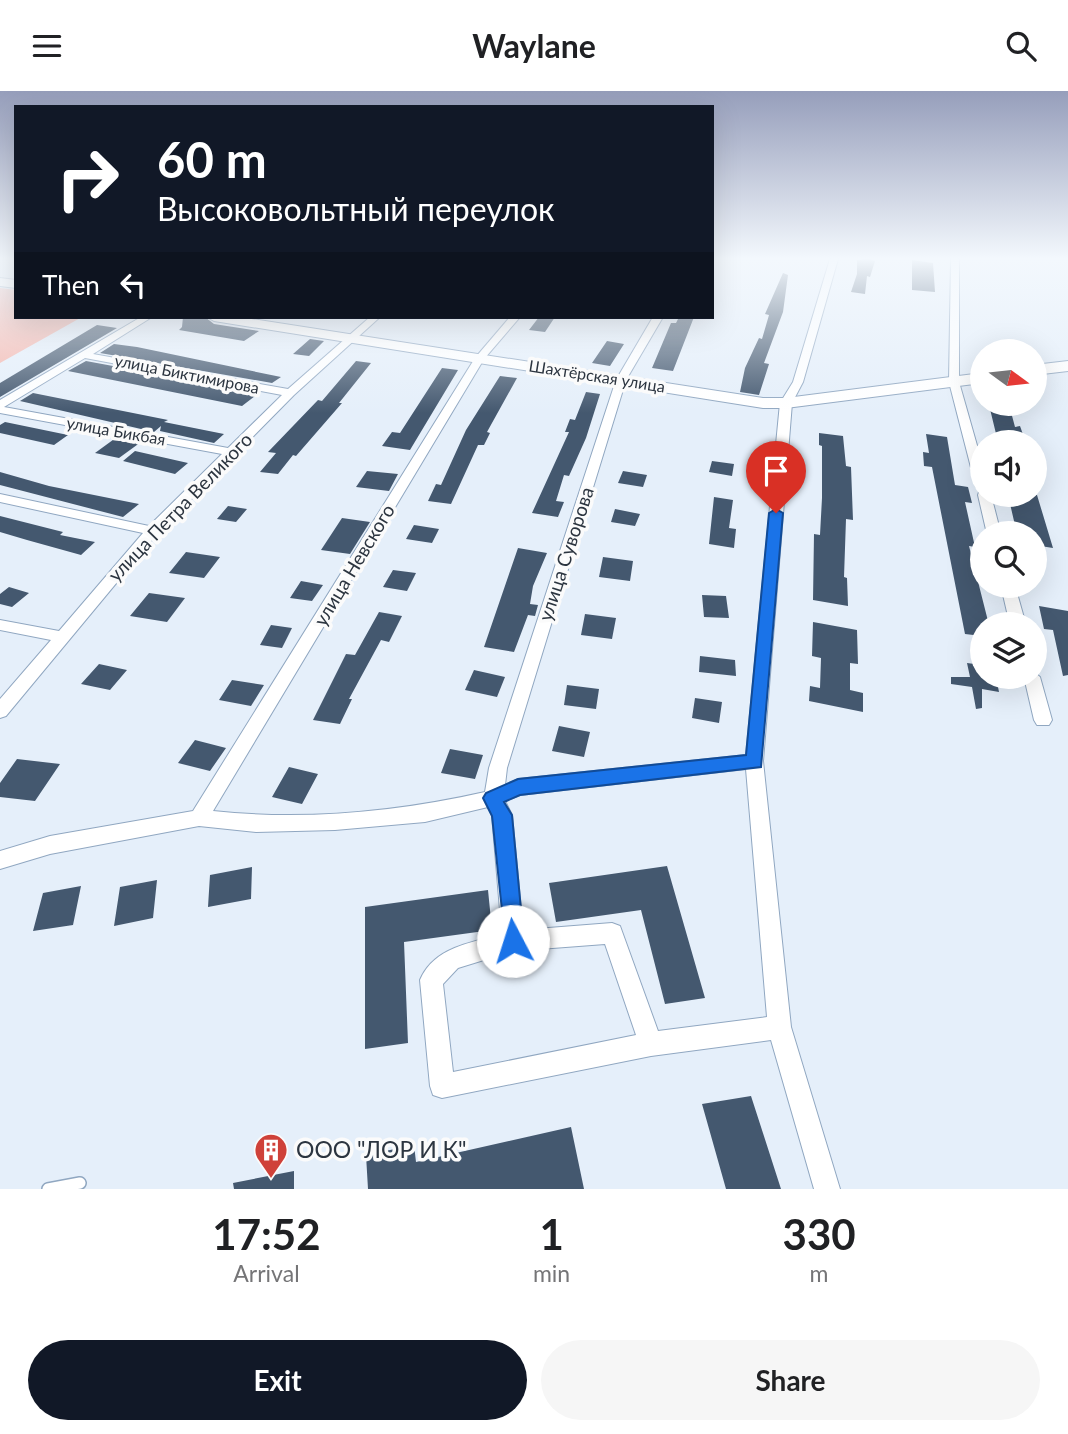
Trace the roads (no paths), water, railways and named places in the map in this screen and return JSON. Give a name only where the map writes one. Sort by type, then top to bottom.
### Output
[{"type":"street","points":[[819,310],[798,381],[786,403],[754,761],[779,1027],[827,1189]]},
{"type":"street","points":[[955,310],[954,382],[970,442]]},
{"type":"street","points":[[0,408],[144,319]]},
{"type":"street","name":"Шахтёрская улица","points":[[228,319],[763,403],[786,403],[970,380]]},
{"type":"street","name":"улица Петра Великого","points":[[0,711],[152,531],[290,393],[373,319]]},
{"type":"street","name":"улица Невского","points":[[199,818],[480,358],[513,319]]},
{"type":"street","name":"улица Суворова","points":[[493,798],[498,768],[621,380],[657,319]]},
{"type":"street","name":"улица Биктимирова","points":[[84,355],[290,393]]},
{"type":"street","points":[[1047,368],[1068,366]]},
{"type":"street","name":"улица Бикбая","points":[[0,408],[232,452]]},
{"type":"street","points":[[0,498],[152,531]]},
{"type":"street","points":[[0,625],[61,637]]},
{"type":"street","points":[[1035,689],[1043,720]]},
{"type":"street","points":[[0,860],[50,845],[199,818],[256,824],[335,822],[425,814],[493,798],[518,787],[754,761]]},
{"type":"street","points":[[493,798],[502,815],[513,941]]},
{"type":"street","points":[[651,1044],[612,933],[513,941],[451,959],[430,980],[442,1086],[651,1044],[779,1027]]},
{"type":"lane","points":[[48,1189],[80,1183]]},
{"type":"place","name":"ООО \"ЛОР И К\"","points":[[271,1180]]}]
